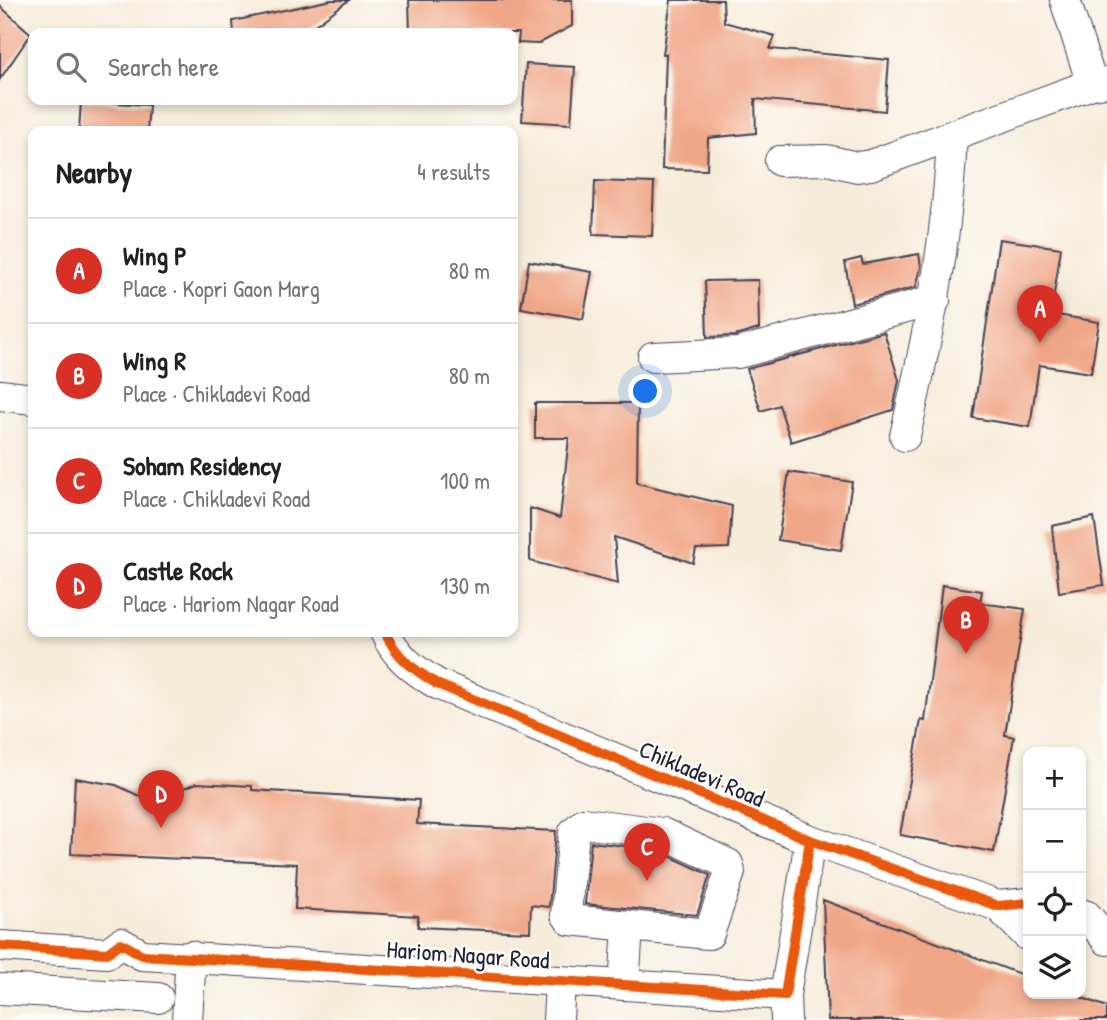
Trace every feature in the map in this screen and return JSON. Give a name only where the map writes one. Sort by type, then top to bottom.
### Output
[{"type":"street","points":[[779,161],[827,160],[857,167],[871,165],[1099,83],[1065,0]]},
{"type":"street","points":[[905,436],[935,300],[950,197],[952,136]]},
{"type":"street","points":[[653,357],[738,353],[935,300]]},
{"type":"street","points":[[0,395],[28,398]]},
{"type":"street","name":"Chikladevi Road","points":[[387,637],[393,650],[414,670],[437,684],[810,840],[998,906],[1023,904]]},
{"type":"street","points":[[584,823],[662,832],[729,866],[730,872],[709,934],[628,929],[576,923],[566,914],[574,832],[578,826],[584,823]]},
{"type":"street","name":"Hariom Nagar Road","points":[[0,946],[104,953],[121,943],[142,955],[624,985],[786,1007],[810,840]]},
{"type":"street","name":"Chikladevi Road","points":[[998,906],[1023,931]]},
{"type":"street","points":[[1086,916],[1107,940]]},
{"type":"street","points":[[624,985],[628,929]]},
{"type":"street","points":[[1086,949],[1107,945]]},
{"type":"street","points":[[99,995],[104,953]]},
{"type":"street","points":[[187,1020],[191,956]]},
{"type":"street","points":[[558,1020],[560,981]]},
{"type":"street","points":[[0,989],[158,998]]},
{"type":"building","points":[[331,0],[349,0],[311,28],[234,28],[233,21]]},
{"type":"building","points":[[409,0],[572,0],[572,26],[538,44],[518,43],[518,28],[410,28]]},
{"type":"building","points":[[671,0],[723,0],[724,22],[775,36],[770,49],[889,60],[885,111],[755,99],[756,133],[708,138],[707,170],[662,169],[666,54],[663,54]]},
{"type":"building","points":[[0,6],[28,31],[28,38],[0,79]]},
{"type":"building","points":[[526,64],[575,67],[571,124],[522,121]]},
{"type":"building","points":[[81,105],[149,105],[147,126],[79,126]]},
{"type":"building","points":[[595,181],[654,183],[652,236],[593,234]]},
{"type":"building","points":[[999,239],[1061,248],[1051,314],[1099,322],[1091,373],[1039,365],[1030,427],[973,418]]},
{"type":"building","points":[[919,254],[921,267],[916,287],[852,304],[845,262],[861,258],[863,264]]},
{"type":"building","points":[[529,261],[592,272],[583,319],[521,308]]},
{"type":"building","points":[[758,280],[759,329],[735,336],[707,337],[705,281]]},
{"type":"building","points":[[884,332],[899,380],[893,410],[791,442],[779,405],[761,411],[747,369]]},
{"type":"building","points":[[535,403],[638,403],[637,483],[732,506],[729,548],[696,549],[693,563],[614,537],[618,584],[530,561],[530,508],[560,518],[569,438],[535,438]]},
{"type":"building","points":[[789,472],[852,482],[841,550],[778,540]]},
{"type":"building","points":[[1094,517],[1104,585],[1059,592],[1052,526]]},
{"type":"building","points":[[942,585],[982,591],[980,603],[1025,609],[1005,735],[1014,737],[994,852],[900,835],[921,720],[925,721]]},
{"type":"building","points":[[75,778],[116,785],[150,801],[197,783],[252,786],[252,790],[419,800],[417,824],[556,831],[549,907],[531,905],[530,932],[418,927],[418,916],[295,909],[297,864],[71,854]]},
{"type":"building","points":[[591,842],[657,850],[710,875],[697,915],[585,904]]},
{"type":"building","points":[[823,900],[1023,975],[1023,999],[1085,999],[1107,1007],[1107,1020],[828,1020]]},
{"type":"cycle path","points":[[388,637],[407,662],[437,684],[810,840],[998,906],[1023,904]]},
{"type":"cycle path","points":[[0,946],[107,953],[121,943],[142,955],[785,995],[810,840]]},
{"type":"place","name":"Wing P","points":[[1040,343]]},
{"type":"place","name":"Wing R","points":[[966,654]]},
{"type":"place","name":"Castle Rock","points":[[161,828]]},
{"type":"place","name":"Soham Residency","points":[[647,881]]}]
